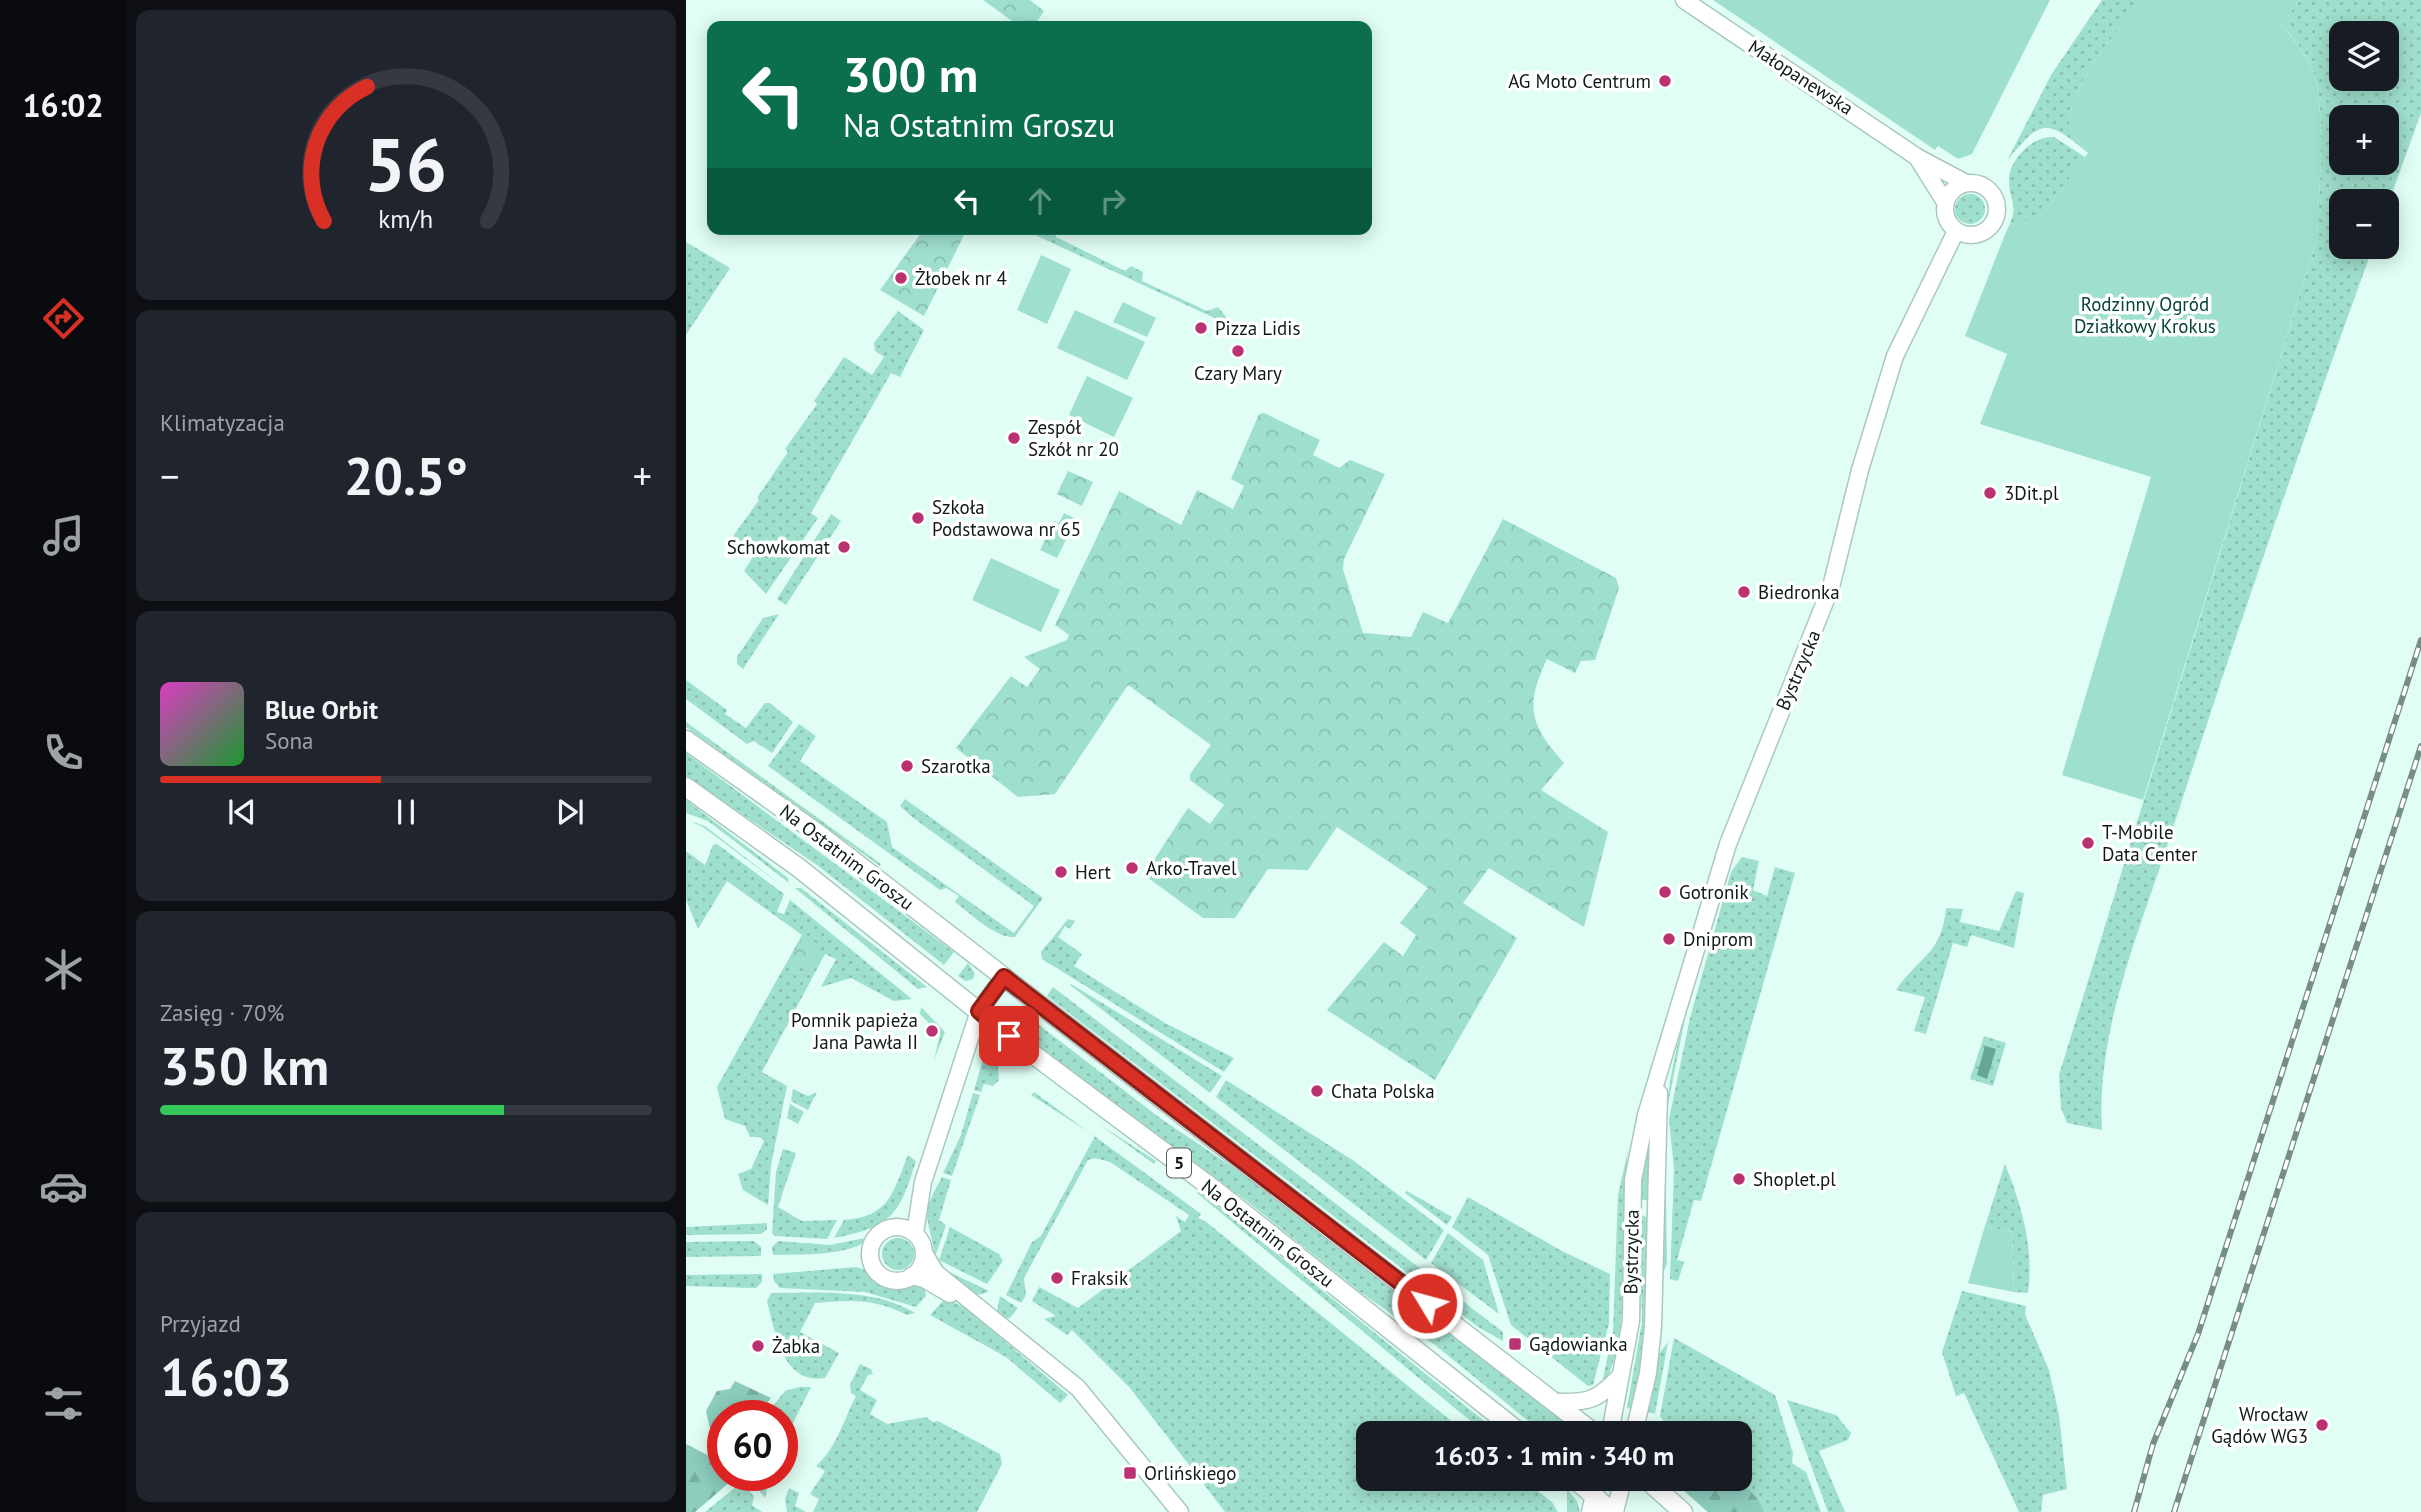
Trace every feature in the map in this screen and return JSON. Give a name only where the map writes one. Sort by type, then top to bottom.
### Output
[{"type":"main road","name":"Na Ostatnim Groszu","points":[[686,740],[820,835],[1579,1421]]},
{"type":"main road","name":"Na Ostatnim Groszu","points":[[686,787],[799,868],[979,1011],[1236,1207],[1505,1421]]},
{"type":"main road","points":[[1659,1491],[1683,1512]]},
{"type":"main road","points":[[1594,1496],[1614,1512]]},
{"type":"street","name":"Małopanewska","points":[[1684,0],[1917,157],[1966,183]]},
{"type":"street","name":"Małopanewska","points":[[1917,157],[1945,202]]},
{"type":"street","points":[[1966,183],[1980,184],[1992,193],[1996,201],[1996,217],[1987,230],[1980,234],[1964,235],[1956,231],[1946,218],[1945,202],[1953,190],[1966,183]]},
{"type":"street","name":"Bystrzycka","points":[[1612,1421],[1631,1321],[1636,1154],[1728,844],[1831,587],[1860,470],[1895,356],[1956,231]]},
{"type":"street","points":[[1004,977],[979,1011],[923,1182],[915,1233],[936,1273],[1081,1391],[1180,1512]]},
{"type":"street","name":"Bystrzycka","points":[[1636,1421],[1651,1351],[1660,1073]]},
{"type":"street","points":[[894,1227],[923,1182]]},
{"type":"street","points":[[1632,1219],[1636,1211],[1644,1208],[1651,1212],[1654,1221]]},
{"type":"street","points":[[915,1233],[894,1227],[885,1230],[875,1240],[871,1250],[872,1261],[886,1278],[901,1280],[912,1276],[922,1264],[924,1254]]},
{"type":"street","points":[[912,1276],[974,1305]]},
{"type":"street","points":[[1555,1402],[1580,1402],[1596,1398],[1623,1373]]},
{"type":"street","points":[[1614,1512],[1620,1491]]},
{"type":"green space","points":[[983,0],[1030,0],[1044,11],[1037,21],[1012,21]]},
{"type":"green space","points":[[1713,0],[2050,0],[1972,154],[1958,159],[1938,146],[1935,150]]},
{"type":"green space","points":[[2102,0],[2145,0],[2108,43],[2084,78],[2076,96],[2070,130],[2088,153],[2062,134],[2044,128],[2028,137],[2007,161],[2051,75]]},
{"type":"green space","name":"Rodzinny Ogród Działkowy Krokus","points":[[2145,0],[2299,0],[2282,25],[2304,54],[2315,78],[2321,143],[2317,239],[2143,800],[2062,775],[2151,477],[1980,424],[2007,354],[1965,336],[2006,232],[2021,220],[2039,220],[2088,153],[2070,130],[2076,96],[2084,78],[2108,43]]},
{"type":"green space","points":[[2299,0],[2421,0],[2421,113],[2399,174],[2399,105],[2329,105],[2329,175],[2399,175],[2394,189],[2329,189],[2329,259],[2369,259],[2246,609],[2135,939],[2106,1053],[2102,1130],[2067,1123],[2061,1108],[2059,1075],[2317,239],[2321,143],[2317,86],[2304,53],[2282,25]]},
{"type":"green space","points":[[2046,137],[2054,137],[2085,157],[2039,220],[2021,220],[2006,232],[2014,209],[2009,179],[2014,163],[2031,144]]},
{"type":"green space","points":[[1970,194],[1981,198],[1985,209],[1981,220],[1970,224],[1959,220],[1955,209],[1959,198]]},
{"type":"green space","points":[[920,235],[964,235],[924,316],[880,290]]},
{"type":"green space","points":[[1035,235],[1056,235],[1125,271],[1131,266],[1143,272],[1142,281],[1207,311],[1218,307],[1226,317],[1223,322]]},
{"type":"green space","points":[[686,242],[730,268],[686,335]]},
{"type":"green space","points":[[1041,255],[1071,269],[1047,324],[1017,310]]},
{"type":"green space","points":[[1123,302],[1156,318],[1147,337],[1113,322]]},
{"type":"green space","points":[[1075,310],[1145,342],[1127,380],[1057,348]]},
{"type":"green space","points":[[898,311],[924,330],[900,377],[891,373],[811,513],[818,518],[766,594],[744,571],[754,555],[731,539],[759,500],[757,498],[788,452],[785,449],[817,404],[814,401],[844,357],[872,375],[884,357],[875,351],[874,343]]},
{"type":"green space","points":[[1087,376],[1133,398],[1114,437],[1069,415]]},
{"type":"green space","points":[[1264,413],[1320,440],[1313,455],[1339,468],[1350,460],[1385,474],[1344,559],[1343,569],[1363,633],[1411,637],[1423,612],[1448,623],[1503,519],[1616,578],[1619,588],[1595,660],[1581,661],[1575,673],[1547,659],[1533,702],[1537,725],[1543,737],[1564,763],[1541,790],[1608,832],[1584,927],[1489,868],[1463,903],[1517,938],[1435,1080],[1327,1010],[1384,942],[1403,956],[1416,935],[1400,923],[1428,888],[1337,827],[1308,870],[1268,869],[1235,918],[1203,918],[1144,875],[1188,808],[1210,824],[1224,805],[1190,780],[1190,774],[1211,745],[1128,685],[1055,794],[1018,797],[956,748],[1011,676],[1027,687],[1040,669],[1024,657],[1067,640],[1069,635],[1055,625],[1119,491],[1181,525],[1197,490],[1233,509],[1244,486],[1231,479],[1259,414]]},
{"type":"green space","points":[[1068,471],[1093,482],[1082,506],[1057,494]]},
{"type":"green space","points":[[1064,513],[1076,519],[1057,558],[1040,550],[1054,521],[1059,523]]},
{"type":"green space","points":[[831,514],[841,521],[786,605],[777,599]]},
{"type":"green space","points":[[991,558],[1060,590],[1041,632],[972,600]]},
{"type":"green space","points":[[779,614],[743,669],[737,664],[737,657],[763,618]]},
{"type":"green space","points":[[686,680],[727,710],[725,714],[746,728],[765,703],[770,703],[793,722],[772,753],[754,741],[747,744],[686,699]]},
{"type":"green space","points":[[686,722],[881,864],[880,866],[686,727]]},
{"type":"green space","points":[[799,724],[816,736],[800,761],[887,822],[892,847],[1014,933],[1034,906],[912,817],[900,806],[905,799],[1043,898],[1015,937],[1000,934],[984,924],[955,902],[959,896],[946,888],[940,890],[768,766]]},
{"type":"green space","points":[[686,753],[954,952],[944,965],[817,865],[686,776]]},
{"type":"green space","points":[[686,800],[788,878],[789,883],[708,821],[686,813]]},
{"type":"green space","points":[[689,821],[705,826],[786,889],[703,827]]},
{"type":"green space","points":[[717,844],[784,894],[777,912],[784,914],[790,900],[912,999],[894,1001],[851,978],[821,987],[836,959],[825,954],[762,1072],[787,1086],[771,1165],[768,1205],[743,1190],[738,1174],[751,1169],[764,1141],[760,1137],[750,1137],[745,1126],[725,1119],[717,1087],[802,935],[727,881],[698,929],[686,900],[686,851],[705,865],[713,845]]},
{"type":"green space","points":[[1742,857],[1759,861],[1753,890],[1767,896],[1775,867],[1795,873],[1701,1201],[1694,1200],[1677,1260],[1684,1262],[1678,1281],[1670,1279],[1674,1170],[1669,1119],[1690,1018],[1731,872]]},
{"type":"green space","points":[[795,888],[801,888],[927,987],[918,989]]},
{"type":"green space","points":[[2016,891],[2024,893],[2014,948],[1971,935],[1967,947],[1953,943],[1926,1034],[1914,1031],[1925,997],[1896,990],[1935,945],[1944,923],[1946,908],[1963,909],[1960,922],[1999,931]]},
{"type":"green space","points":[[1068,919],[1075,921],[1070,929],[1065,926],[1058,937],[1082,954],[1074,966],[1165,1023],[1234,1058],[1224,1072],[1042,959],[1041,952]]},
{"type":"green space","points":[[804,936],[822,946],[809,972],[790,961]]},
{"type":"green space","points":[[968,963],[975,974],[973,979],[966,981],[958,976]]},
{"type":"green space","points":[[1071,984],[1222,1076],[1210,1093]]},
{"type":"green space","points":[[1053,987],[1503,1332],[1503,1341],[1478,1327],[1047,996]]},
{"type":"green space","points":[[921,1007],[945,1032],[934,1060],[940,1034],[920,1014]]},
{"type":"green space","points":[[1030,1018],[1160,1118],[1250,1179],[1563,1421],[1528,1421],[1435,1345],[1359,1291],[1248,1202],[1024,1035]]},
{"type":"green space","points":[[1685,1018],[1666,1115],[1676,1050]]},
{"type":"green space","points":[[1984,1036],[2006,1043],[1993,1086],[1970,1079]]},
{"type":"green space","points":[[984,1056],[998,1067],[999,1080],[993,1086],[984,1084],[981,1092],[974,1090]]},
{"type":"green space","points":[[1226,1080],[1354,1161],[1444,1230],[1426,1260],[1216,1097]]},
{"type":"green space","points":[[793,1089],[808,1096],[817,1092],[808,1110],[791,1101]]},
{"type":"green space","points":[[1034,1092],[1089,1132],[1031,1095]]},
{"type":"green space","points":[[973,1093],[980,1095],[952,1176],[943,1173],[961,1135]]},
{"type":"green space","points":[[790,1104],[804,1112],[798,1124],[787,1118]]},
{"type":"green space","points":[[1099,1124],[1156,1161],[1154,1164]]},
{"type":"green space","points":[[1665,1127],[1667,1264],[1662,1276],[1663,1178]]},
{"type":"green space","points":[[1651,1129],[1647,1200],[1639,1200],[1641,1175]]},
{"type":"green space","points":[[1095,1136],[1201,1214],[1198,1218],[1451,1421],[1356,1421],[1356,1491],[1538,1491],[1552,1502],[1558,1512],[1225,1512],[1130,1388],[1072,1330],[1067,1335],[1044,1319],[1056,1316],[1032,1301],[1039,1287],[1078,1308],[1181,1231],[1176,1216],[1185,1222],[1189,1215],[1110,1162],[1095,1158],[1088,1160],[1024,1278],[1026,1295],[1021,1303],[1006,1295],[1032,1242],[1041,1236]]},
{"type":"green space","points":[[783,1149],[796,1153],[778,1207],[802,1221],[837,1220],[827,1239],[775,1236],[772,1233],[776,1172]]},
{"type":"green space","points":[[1628,1150],[1622,1311],[1611,1369],[1601,1388],[1613,1331],[1618,1195]]},
{"type":"green space","points":[[908,1155],[916,1161],[904,1195],[890,1216],[868,1229],[834,1238],[844,1220],[859,1218],[881,1208],[893,1191]]},
{"type":"green space","points":[[2005,1164],[2017,1196],[2028,1243],[2028,1293],[2014,1292],[2012,1232],[1985,1226]]},
{"type":"green space","points":[[942,1177],[951,1180],[939,1220],[946,1225],[935,1257],[927,1217],[930,1202]]},
{"type":"green space","points":[[1199,1191],[1484,1421],[1471,1421],[1457,1410],[1197,1193]]},
{"type":"green space","points":[[1407,1191],[1452,1217],[1447,1225],[1405,1193]]},
{"type":"green space","points":[[1468,1197],[1560,1250],[1610,1274],[1609,1323],[1593,1385],[1588,1386],[1511,1325],[1488,1255],[1452,1227]]},
{"type":"green space","points":[[1643,1215],[1647,1218],[1645,1339],[1632,1409],[1627,1408],[1642,1322],[1639,1220]]},
{"type":"green space","points":[[767,1223],[767,1229],[761,1234],[686,1235],[686,1227]]},
{"type":"green space","points":[[1985,1226],[2012,1232],[2014,1292],[1968,1283]]},
{"type":"green space","points":[[950,1227],[999,1254],[1003,1261],[987,1284],[939,1260]]},
{"type":"green space","points":[[1448,1233],[1483,1260],[1499,1314],[1431,1263]]},
{"type":"green space","points":[[870,1237],[852,1248],[839,1251],[773,1255],[772,1247],[778,1241],[830,1245]]},
{"type":"green space","points":[[898,1238],[909,1243],[914,1254],[909,1265],[898,1270],[887,1265],[882,1254],[887,1243]]},
{"type":"green space","points":[[754,1241],[761,1247],[761,1256],[686,1257],[686,1242]]},
{"type":"green space","points":[[856,1267],[870,1271],[888,1284],[924,1285],[926,1296],[916,1307],[865,1292],[780,1288],[774,1281],[773,1274]]},
{"type":"green space","points":[[945,1270],[989,1291],[983,1294],[970,1293],[943,1274]]},
{"type":"green space","points":[[762,1274],[762,1282],[756,1288],[686,1286],[686,1275]]},
{"type":"green space","points":[[1962,1291],[2026,1306],[2025,1314],[2049,1370],[2059,1415],[2067,1489],[2043,1495],[2041,1512],[2019,1512],[1964,1393],[1956,1396],[1942,1352]]},
{"type":"green space","points":[[771,1293],[864,1296],[882,1299],[915,1313],[907,1315],[873,1303],[815,1303],[800,1332],[839,1353],[825,1378],[810,1378],[790,1365],[783,1353],[767,1301]]},
{"type":"green space","points":[[1000,1296],[1018,1308],[1010,1318],[1002,1319],[997,1311]]},
{"type":"green space","points":[[946,1298],[967,1309],[1068,1395],[1060,1403],[1006,1357],[930,1315]]},
{"type":"green space","points":[[1674,1338],[1775,1395],[1793,1453],[1792,1463],[1806,1472],[1821,1512],[1708,1512],[1684,1491],[1752,1491],[1752,1421],[1664,1421],[1660,1416]]},
{"type":"green space","points":[[1668,1342],[1655,1414],[1647,1412],[1659,1354]]},
{"type":"green space","points":[[860,1364],[871,1369],[873,1374],[868,1375],[860,1390],[877,1400],[870,1414],[887,1424],[926,1417],[1000,1454],[1002,1464],[977,1512],[813,1512],[819,1499],[810,1494],[825,1471],[816,1466],[834,1442],[856,1396],[851,1393],[850,1385]]},
{"type":"green space","points":[[735,1381],[771,1398],[712,1400],[717,1391],[730,1389]]},
{"type":"green space","points":[[811,1387],[798,1413],[798,1400],[778,1400],[785,1391]]},
{"type":"green space","points":[[1787,1400],[1836,1415],[1851,1433],[1848,1440],[1819,1451],[1845,1512],[1828,1512]]},
{"type":"green space","points":[[686,1444],[707,1455],[707,1491],[719,1491],[695,1512],[686,1512]]},
{"type":"green space","points":[[731,1491],[750,1491],[754,1497],[752,1505],[762,1512],[705,1512]]},
{"type":"green space","points":[[788,1491],[799,1493],[795,1506],[806,1512],[787,1512],[785,1499]]},
{"type":"green space","points":[[1569,1491],[1577,1501],[1580,1512],[1567,1512]]},
{"type":"green space","points":[[1684,1491],[1749,1491],[1764,1512],[1708,1512]]},
{"type":"shaded area","points":[[1985,1046],[1996,1049],[1987,1079],[1977,1075]]},
{"type":"railway","points":[[2134,1512],[2153,1444],[2198,1334],[2421,640]]},
{"type":"railway","points":[[2174,1512],[2421,746]]},
{"type":"place","name":"AG Moto Centrum","points":[[1665,81]]},
{"type":"place","name":"Żłobek nr 4","points":[[901,278]]},
{"type":"place","name":"Pizza Lidis","points":[[1201,328]]},
{"type":"place","name":"Czary Mary","points":[[1238,351]]},
{"type":"place","name":"Zespół Szkół nr 20","points":[[1014,438]]},
{"type":"place","name":"3Dit.pl","points":[[1990,493]]},
{"type":"place","name":"Szkoła Podstawowa nr 65","points":[[918,518]]},
{"type":"place","name":"Schowkomat","points":[[844,547]]},
{"type":"place","name":"Biedronka","points":[[1744,592]]},
{"type":"place","name":"Szarotka","points":[[907,766]]},
{"type":"place","name":"T-Mobile Data Center","points":[[2088,843]]},
{"type":"place","name":"Arko-Travel","points":[[1132,868]]},
{"type":"place","name":"Hert","points":[[1061,872]]},
{"type":"place","name":"Gotronik","points":[[1665,892]]},
{"type":"place","name":"Dniprom","points":[[1669,939]]},
{"type":"place","name":"Pomnik papieża Jana Pawła II","points":[[932,1031]]},
{"type":"place","name":"Chata Polska","points":[[1317,1091]]},
{"type":"place","name":"Shoplet.pl","points":[[1739,1179]]},
{"type":"place","name":"Fraksik","points":[[1057,1278]]},
{"type":"place","name":"Gądowianka","points":[[1515,1344]]},
{"type":"place","name":"Żabka","points":[[758,1346]]},
{"type":"place","name":"Wrocław Gądów WG3","points":[[2322,1425]]},
{"type":"place","name":"Orlińskiego","points":[[1130,1473]]},
{"type":"route","points":[[1009,1036],[979,1011],[1004,977],[1427,1303]]}]
